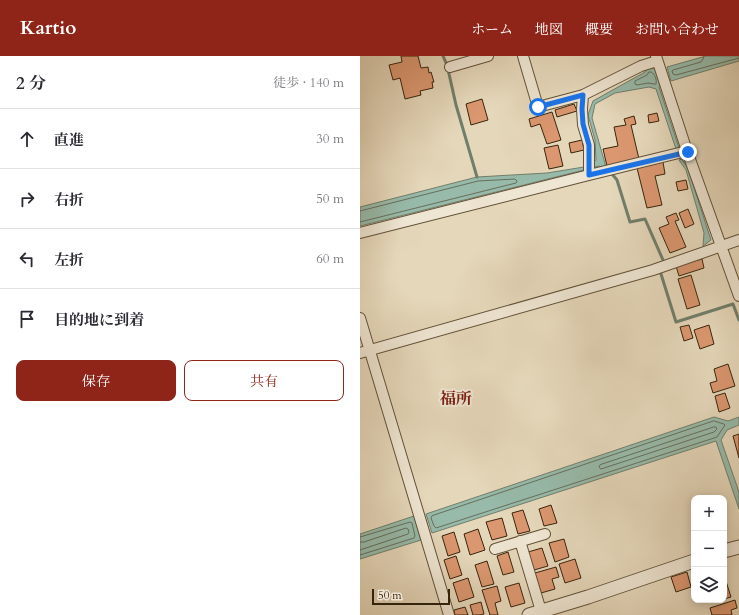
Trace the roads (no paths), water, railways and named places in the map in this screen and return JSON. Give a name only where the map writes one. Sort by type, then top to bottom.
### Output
[{"type":"street","points":[[450,67],[488,56]]},
{"type":"street","points":[[523,56],[538,107],[583,95],[657,59],[739,296]]},
{"type":"street","points":[[583,95],[583,124],[589,145],[589,175]]},
{"type":"street","points":[[360,233],[589,175],[688,152]]},
{"type":"street","points":[[365,351],[653,270],[739,240]]},
{"type":"street","points":[[360,318],[365,351],[449,615]]},
{"type":"street","points":[[495,549],[545,534]]},
{"type":"street","points":[[520,542],[535,613],[588,597],[691,562]]},
{"type":"street","points":[[727,550],[739,547]]},
{"type":"water","points":[[706,56],[739,56],[739,61],[671,81],[667,67]]},
{"type":"water","points":[[652,67],[657,71],[661,83],[659,87],[680,151],[677,152],[656,89],[649,87],[615,93],[595,104],[592,118],[606,167],[602,168],[599,166],[590,168],[590,165],[596,160],[595,140],[588,115],[593,101],[645,72],[647,68]]},
{"type":"water","points":[[682,159],[688,169],[711,240],[703,246],[704,233],[686,170],[679,160]]},
{"type":"water","points":[[584,167],[584,170],[360,226],[360,207],[477,177],[547,173]]},
{"type":"water","points":[[714,417],[728,421],[739,417],[739,425],[727,430],[721,440],[739,492],[739,509],[716,441],[432,533],[426,514]]},
{"type":"water","points":[[414,516],[421,540],[360,559],[360,534]]},
{"type":"waterway","points":[[443,56],[447,65],[456,105],[477,177]]},
{"type":"waterway","points":[[612,174],[617,180],[630,222],[645,219],[663,260]]},
{"type":"waterway","points":[[661,274],[676,322],[733,304],[739,320]]},
{"type":"district","name":"福所","points":[[456,399]]}]
